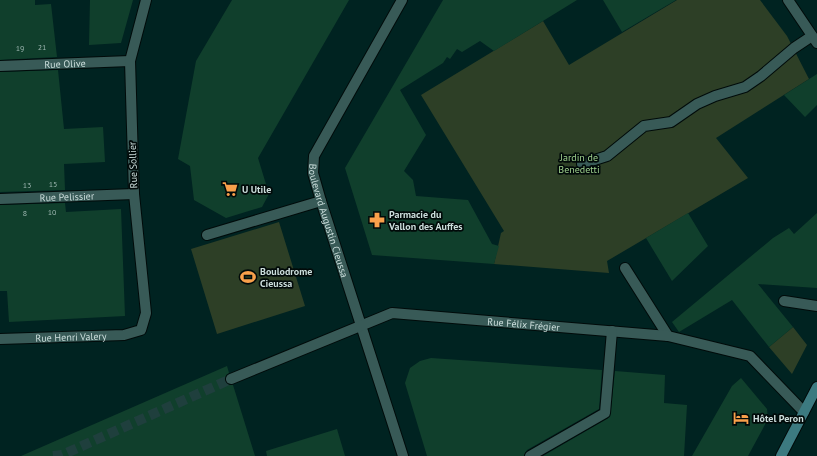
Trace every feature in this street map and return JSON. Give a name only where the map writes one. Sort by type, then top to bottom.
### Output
[{"type":"main road","points":[[781,456],[817,387]]},
{"type":"street","name":"Rue Sollier","points":[[141,330],[146,313],[134,194],[130,61],[146,0]]},
{"type":"street","name":"Boulevard Augustin Cieussa","points":[[402,0],[314,156],[313,173],[403,456]]},
{"type":"street","points":[[582,164],[607,156],[644,126],[671,122],[697,104],[715,96],[745,87],[761,76],[794,48],[815,40],[788,0]]},
{"type":"street","name":"Rue Olive","points":[[0,66],[130,61]]},
{"type":"street","name":"Rue Pelissier","points":[[0,199],[134,194]]},
{"type":"street","points":[[207,235],[321,201]]},
{"type":"street","points":[[625,268],[668,336]]},
{"type":"street","points":[[784,301],[817,306]]},
{"type":"street","name":"Rue Félix Frégier","points":[[231,379],[392,313],[668,336],[750,356],[804,412]]},
{"type":"street","name":"Rue Henri Valery","points":[[0,339],[124,335],[141,330]]},
{"type":"street","points":[[530,456],[605,413],[612,331]]},
{"type":"green space","name":"Jardin de Benedetti","points":[[677,0],[760,0],[787,36],[809,79],[716,138],[748,178],[607,261],[609,273],[494,264],[501,233],[504,231],[421,95],[543,21],[569,65]]},
{"type":"green space","name":"Boulodrome Cieussa","points":[[279,222],[305,306],[217,334],[191,249]]},
{"type":"green space","points":[[793,327],[807,345],[792,374],[769,347]]},
{"type":"building","points":[[0,0],[35,0],[35,5],[51,4],[57,57],[0,60]]},
{"type":"building","points":[[90,0],[133,0],[121,43],[89,45]]},
{"type":"building","points":[[232,0],[349,0],[258,158],[269,194],[262,207],[226,218],[194,200],[190,166],[178,159],[196,61]]},
{"type":"building","points":[[443,0],[577,0],[494,51],[480,41],[462,52],[457,49],[450,59],[447,57],[443,63],[400,90],[426,135],[404,171],[413,180],[416,196],[468,200],[492,244],[499,246],[494,264],[372,255],[345,168]]},
{"type":"building","points":[[603,0],[676,0],[622,32]]},
{"type":"building","points":[[58,70],[64,129],[103,127],[105,162],[64,164],[65,190],[0,192],[0,72]]},
{"type":"building","points":[[817,74],[817,105],[805,117],[784,95]]},
{"type":"building","points":[[65,203],[66,212],[121,209],[125,316],[9,322],[7,291],[0,291],[0,205]]},
{"type":"building","points":[[688,213],[708,246],[672,281],[646,238]]},
{"type":"building","points":[[817,213],[817,288],[758,284],[793,327],[769,347],[732,300],[679,332],[672,322],[773,238],[789,228],[794,234]]},
{"type":"building","points":[[431,358],[602,370],[599,409],[527,450],[524,456],[427,456],[405,383],[410,368],[420,361]]},
{"type":"building","points":[[227,366],[229,373],[226,375],[225,381],[227,384],[233,385],[255,456],[21,456]]},
{"type":"building","points":[[615,371],[665,375],[664,403],[687,405],[684,456],[543,456],[610,417]]},
{"type":"building","name":"Hôtel Peron","points":[[741,378],[767,409],[768,419],[748,456],[692,456],[732,386]]},
{"type":"building","points":[[337,429],[345,456],[267,456],[266,451]]},
{"type":"tunnel","points":[[53,456],[62,455],[231,379]]},
{"type":"place","name":"U Utile","points":[[230,189]]},
{"type":"place","name":"Parmacie du Vallon des Auffes","points":[[377,220]]},
{"type":"place","name":"Boulodrome Cieussa","points":[[248,277]]},
{"type":"place","name":"Hôtel Peron","points":[[741,418]]}]
